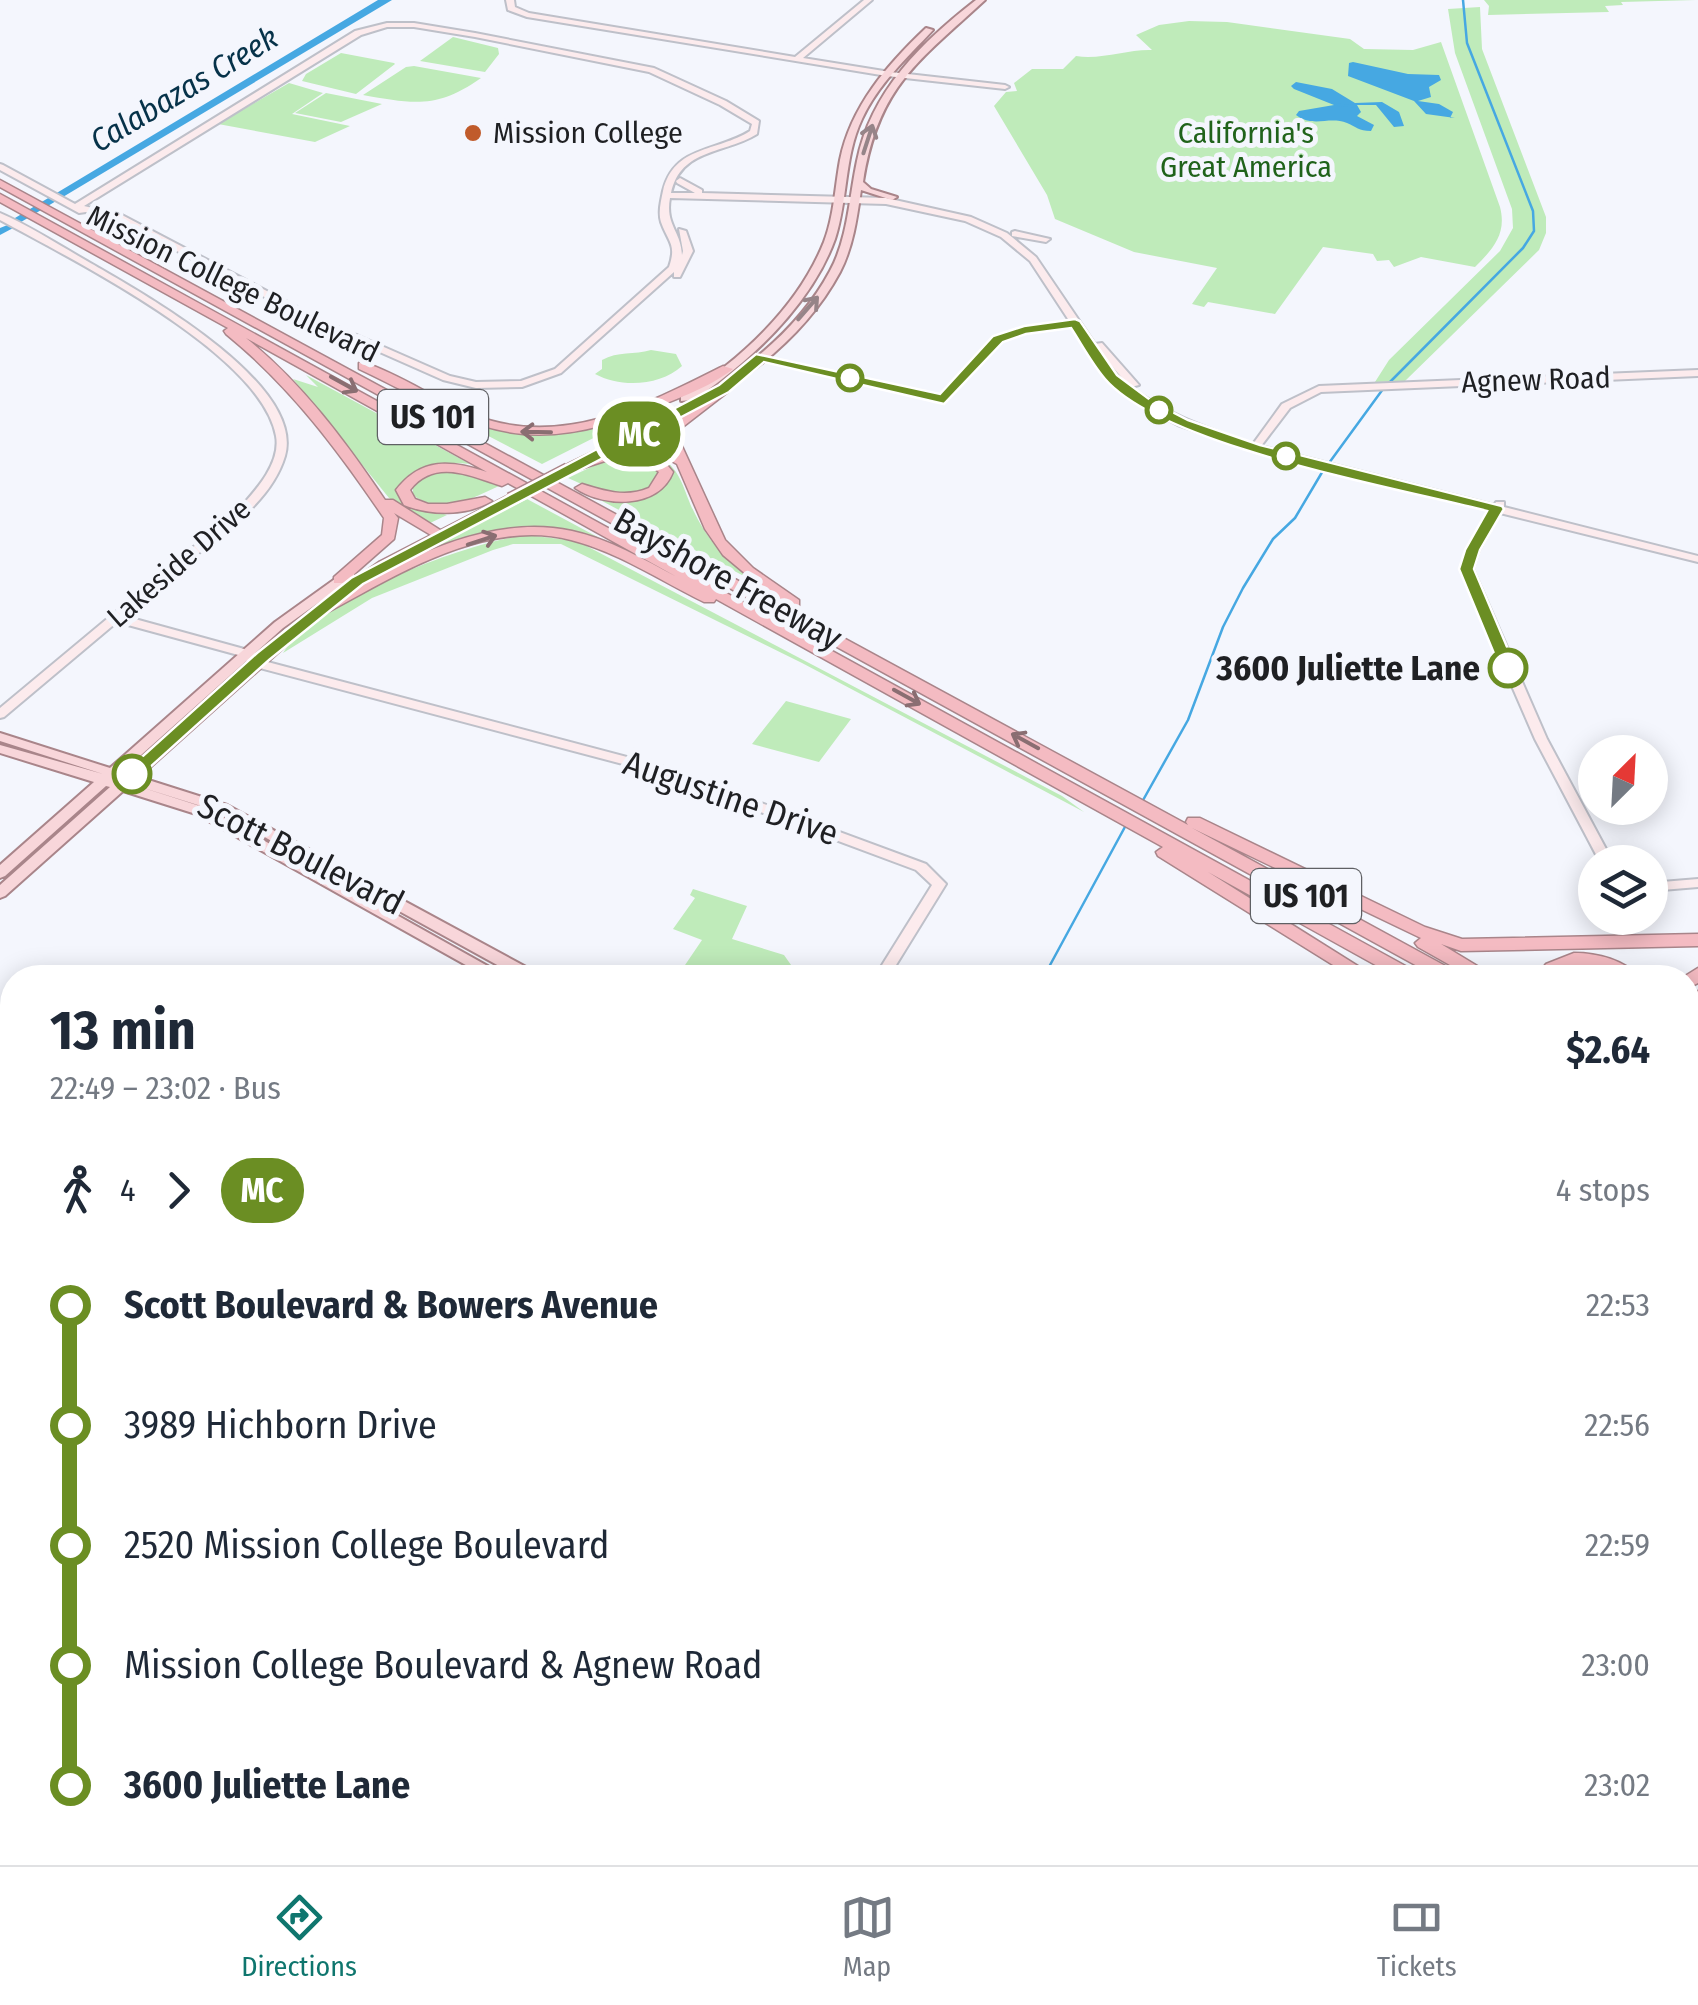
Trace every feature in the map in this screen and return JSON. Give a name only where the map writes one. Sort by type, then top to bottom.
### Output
[{"type":"highway","name":"Bayshore Freeway","points":[[0,183],[1110,788],[1152,822],[1392,965]]},
{"type":"highway","name":"Bayshore Freeway","points":[[0,197],[1049,776],[1116,818],[1152,822],[1429,965]]},
{"type":"highway","points":[[197,303],[279,370],[372,490],[393,528],[383,543],[339,580]]},
{"type":"highway","points":[[248,316],[261,317],[488,423],[522,432],[548,433],[589,426],[663,399],[727,369]]},
{"type":"highway","points":[[724,388],[673,428],[673,442],[687,466],[712,530],[728,553],[750,573],[828,626],[846,643]]},
{"type":"highway","points":[[629,433],[666,450],[687,466]]},
{"type":"highway","points":[[476,440],[581,488],[612,497],[651,491],[665,480],[666,472],[657,461],[632,454],[564,466]]},
{"type":"highway","points":[[485,502],[428,509],[409,502],[403,490],[411,478],[427,470],[451,466],[470,470],[655,557]]},
{"type":"highway","points":[[372,490],[403,515],[437,533]]},
{"type":"highway","points":[[312,615],[384,577],[473,542],[512,532],[547,531],[582,539],[790,640],[821,650]]},
{"type":"highway","points":[[1152,822],[1253,850],[1419,931],[1461,945],[1698,940]]},
{"type":"highway","points":[[1152,822],[1280,923],[1347,965]]},
{"type":"highway","points":[[1253,850],[1464,965]]},
{"type":"highway","points":[[1280,923],[1355,965]]},
{"type":"highway","points":[[1555,965],[1579,959],[1612,965]]},
{"type":"main road","points":[[629,433],[727,369],[796,299],[828,245],[851,135],[887,74],[924,34],[967,0]]},
{"type":"main road","points":[[0,873],[117,779],[339,580],[724,388],[814,303],[834,273],[854,213],[872,126],[901,75],[938,34],[981,0]]},
{"type":"main road","points":[[857,192],[868,191],[889,199]]},
{"type":"main road","points":[[854,213],[889,199]]},
{"type":"main road","points":[[255,658],[357,581],[485,502],[506,496]]},
{"type":"main road","name":"Scott Boulevard","points":[[0,737],[205,813],[508,965]]},
{"type":"main road","name":"Scott Boulevard","points":[[0,749],[117,779]]},
{"type":"main road","points":[[0,894],[117,779]]},
{"type":"main road","name":"Scott Boulevard","points":[[374,898],[481,965]]},
{"type":"street","points":[[510,0],[511,8],[527,15],[887,74],[1005,87]]},
{"type":"street","points":[[796,60],[868,0]]},
{"type":"street","name":"Mission College Boulevard","points":[[408,24],[666,70],[756,113],[765,121],[766,128],[760,137],[700,158],[673,191],[664,215],[678,246],[669,273],[562,369],[530,382],[498,386],[460,383],[427,370],[272,300],[119,217],[76,206],[364,30],[408,24]]},
{"type":"street","name":"Mission College Boulevard","points":[[76,206],[339,338],[445,385],[490,392],[536,386],[568,373],[673,281],[686,262],[688,251],[672,207],[673,172],[688,158],[751,136],[757,126],[753,118],[660,73],[494,39]]},
{"type":"street","points":[[0,167],[76,206]]},
{"type":"street","points":[[673,191],[840,196]]},
{"type":"street","points":[[673,191],[720,197]]},
{"type":"street","points":[[672,207],[688,200],[720,197],[840,196],[857,192]]},
{"type":"street","points":[[889,199],[954,214],[1009,235],[1048,240],[1035,255]]},
{"type":"street","name":"Lakeside Drive","points":[[0,216],[162,309],[242,370],[277,412],[282,442],[280,456],[243,511],[0,714]]},
{"type":"street","points":[[1009,235],[1002,249],[1035,255]]},
{"type":"street","points":[[1009,235],[1035,255],[1112,378],[1148,405],[1182,423],[1698,559]]},
{"type":"street","name":"Agnew Road","points":[[1256,445],[1296,399],[1374,386],[1698,373]]},
{"type":"street","points":[[1498,505],[1698,551]]},
{"type":"street","points":[[1498,505],[1472,550],[1466,569],[1541,739],[1598,845]]},
{"type":"street","name":"Augustine Drive","points":[[118,618],[738,797],[921,867],[939,884],[890,965]]},
{"type":"street","points":[[1668,886],[1698,883]]},
{"type":"green space","points":[[1484,0],[1696,0],[1621,2],[1623,5],[1605,6],[1609,12],[1488,15],[1489,6]]},
{"type":"green space","points":[[1480,7],[1482,49],[1546,217],[1546,233],[1539,250],[1405,381],[1375,382],[1389,360],[1500,251],[1513,228],[1512,209],[1455,53],[1448,9]]},
{"type":"green space","name":"California's Great America","points":[[1227,22],[1350,39],[1364,49],[1413,50],[1441,42],[1500,207],[1502,225],[1493,247],[1475,267],[1421,257],[1394,267],[1389,260],[1377,261],[1373,254],[1323,247],[1275,314],[1208,302],[1204,307],[1192,304],[1217,268],[1134,252],[1055,219],[1047,195],[994,106],[1006,92],[1017,91],[1014,83],[1032,69],[1063,69],[1076,56],[1152,50],[1136,35],[1159,25]]},
{"type":"green space","points":[[453,37],[498,48],[499,54],[485,72],[420,61]]},
{"type":"green space","points":[[341,53],[395,64],[356,94],[302,81],[306,74]]},
{"type":"green space","points":[[406,67],[481,78],[451,95],[425,102],[363,95]]},
{"type":"green space","points":[[289,83],[323,93],[292,114],[350,126],[315,142],[218,124]]},
{"type":"green space","points":[[326,93],[382,104],[341,122],[295,113]]},
{"type":"green space","points":[[651,350],[676,354],[682,366],[663,378],[640,383],[595,374],[608,357]]},
{"type":"green space","points":[[366,372],[467,418],[520,432],[574,432],[649,410],[542,464]]},
{"type":"green space","points":[[306,375],[470,464],[427,466],[409,475],[397,492],[404,503],[447,515],[428,524],[389,498],[293,379],[318,387]]},
{"type":"green space","points":[[637,440],[655,452],[676,472],[711,540],[757,583],[602,501],[652,494],[670,480],[670,468],[662,460],[619,450]]},
{"type":"green space","points":[[640,458],[659,469],[657,482],[635,492],[601,491],[568,478],[606,460]]},
{"type":"green space","points":[[461,470],[499,486],[445,505],[413,495],[413,485],[434,472]]},
{"type":"green space","points":[[527,499],[631,555],[573,531],[511,527],[405,561]]},
{"type":"green space","points":[[526,535],[577,541],[1062,796],[1084,812],[802,663],[561,544],[513,544],[493,550],[372,598],[283,653],[328,613],[394,577],[466,550]]},
{"type":"green space","points":[[786,701],[851,719],[819,762],[752,744]]},
{"type":"green space","points":[[693,889],[747,906],[732,939],[784,955],[791,965],[685,965],[702,940],[673,929],[695,898],[690,895]]},
{"type":"water","points":[[378,0],[392,0],[11,228],[5,224]]},
{"type":"water","points":[[1349,63],[1408,74],[1439,75],[1441,80],[1429,87],[1431,97],[1418,101],[1439,104],[1453,112],[1450,117],[1426,114],[1414,101],[1348,76]]},
{"type":"water","points":[[1296,82],[1332,89],[1355,103],[1382,102],[1399,112],[1404,126],[1394,127],[1376,105],[1357,105],[1361,112],[1357,116],[1374,125],[1371,131],[1340,121],[1302,119],[1296,115],[1299,111],[1334,105],[1294,89],[1291,86]]},
{"type":"waterway","points":[[1389,383],[1523,248],[1534,231],[1533,211],[1467,43],[1463,0]]},
{"type":"waterway","points":[[1338,105],[1354,106]]},
{"type":"waterway","points":[[1244,158],[1234,162],[1244,168]]},
{"type":"waterway","points":[[1244,167],[1254,175]]},
{"type":"waterway","name":"Calabazas Creek","points":[[0,232],[10,227]]},
{"type":"waterway","points":[[1329,463],[1383,389]]},
{"type":"waterway","points":[[1142,802],[1188,720],[1223,627],[1243,588],[1273,539],[1295,518],[1324,469]]},
{"type":"waterway","points":[[1050,965],[1126,825]]},
{"type":"bus line","name":"MC","points":[[132,774],[263,656],[357,581],[724,388],[761,357],[944,400],[998,339],[1024,330],[1075,324],[1112,378],[1148,405],[1182,423],[1255,448],[1496,509],[1472,550],[1466,569],[1508,668]]},
{"type":"place","name":"Mission College","points":[[473,133]]},
{"type":"place","name":"3600 Juliette Lane","points":[[1508,668]]}]
